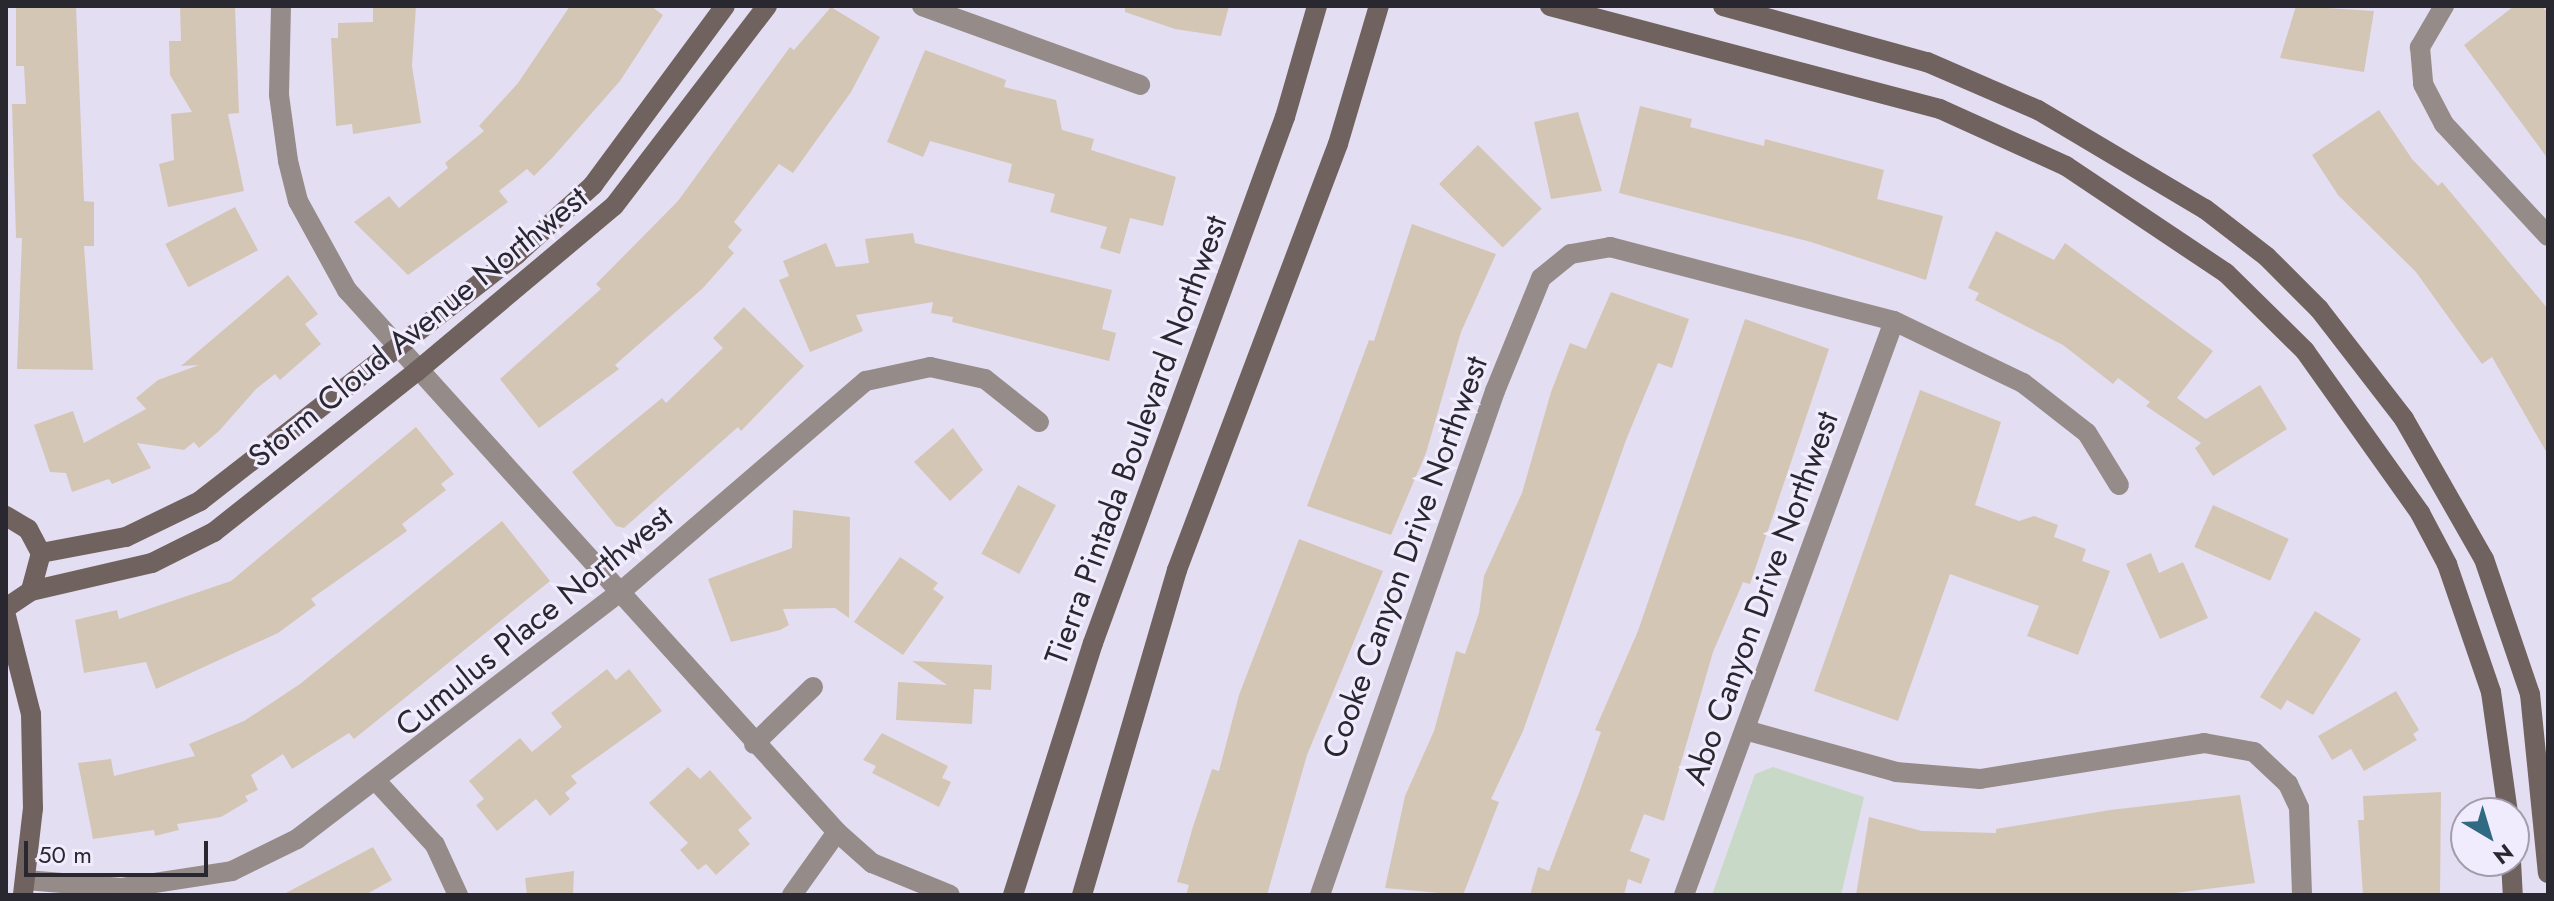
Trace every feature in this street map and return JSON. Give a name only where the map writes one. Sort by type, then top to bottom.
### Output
[{"type":"street","points":[[281,6],[279,95],[298,201],[347,290],[416,372],[837,832],[872,863],[950,895]]},
{"type":"street","name":"Storm Cloud Avenue Northwest","points":[[41,553],[126,537],[200,501],[396,349],[593,185],[725,6]]},
{"type":"street","name":"Storm Cloud Avenue Northwest","points":[[31,591],[152,563],[214,532],[416,372],[614,206],[767,6]]},
{"type":"street","points":[[922,6],[1140,85]]},
{"type":"street","name":"Tierra Pintada Boulevard Northwest","points":[[1013,895],[1093,643],[1285,117],[1317,6]]},
{"type":"street","points":[[1082,895],[1177,570],[1338,144],[1379,6]]},
{"type":"street","points":[[1550,6],[1897,97],[2010,137],[2162,225],[2226,273],[2305,351],[2420,513],[2452,579],[2491,692],[2506,797]]},
{"type":"street","points":[[1723,6],[1927,62],[2038,110],[2205,209],[2267,257],[2319,309],[2404,419],[2484,559],[2530,694],[2548,873]]},
{"type":"street","points":[[2444,6],[2420,47],[2423,84],[2444,124],[2548,236]]},
{"type":"street","name":"Cooke Canyon Drive Northwest","points":[[1320,895],[1495,391],[1541,278],[1571,254],[1610,247],[1894,321]]},
{"type":"street","points":[[1894,321],[2023,383],[2087,433],[2119,485]]},
{"type":"street","name":"Abo Canyon Drive Northwest","points":[[1684,895],[1894,321]]},
{"type":"street","name":"Cumulus Place Northwest","points":[[25,888],[122,888],[232,871],[297,839],[378,783],[618,594],[866,381],[930,367],[985,379],[1039,422]]},
{"type":"street","points":[[6,516],[28,529],[41,553],[31,591],[6,608]]},
{"type":"street","points":[[6,616],[31,714],[25,888]]},
{"type":"street","points":[[754,744],[813,687]]},
{"type":"street","points":[[1745,730],[1896,772],[1980,779],[2204,743],[2234,746],[2271,764],[2299,808],[2302,895]]},
{"type":"street","points":[[378,783],[435,845],[458,895]]},
{"type":"street","points":[[792,895],[837,832]]},
{"type":"green space","points":[[1773,767],[1864,797],[1841,895],[1712,895],[1755,774]]},
{"type":"building","points":[[16,6],[76,6],[84,201],[94,202],[94,246],[84,246],[93,370],[17,369],[22,238],[16,238],[12,104],[26,104],[24,66],[16,66]]},
{"type":"building","points":[[180,6],[235,6],[239,113],[228,114],[244,191],[168,207],[159,164],[174,160],[171,114],[192,112],[170,75],[169,41],[181,41]]},
{"type":"building","points":[[373,6],[416,6],[412,66],[421,123],[353,134],[352,124],[336,126],[331,38],[338,38],[338,23],[373,22]]},
{"type":"building","points":[[570,6],[651,6],[663,15],[620,81],[553,157],[534,176],[527,169],[499,191],[508,202],[408,275],[354,222],[389,196],[399,208],[448,168],[445,163],[484,131],[479,126],[518,83]]},
{"type":"building","points":[[1125,6],[1229,6],[1221,36],[1175,29],[1125,12]]},
{"type":"building","points":[[2296,6],[2374,11],[2364,72],[2280,58]]},
{"type":"building","points":[[2514,6],[2542,6],[2548,13],[2548,159],[2464,45]]},
{"type":"building","points":[[831,7],[880,37],[851,92],[793,173],[779,164],[734,222],[742,230],[728,247],[734,253],[703,288],[615,365],[619,369],[539,428],[500,379],[601,289],[596,284],[678,201],[790,47],[794,50]]},
{"type":"building","points":[[925,50],[1006,80],[1004,87],[1056,100],[1062,130],[1094,139],[1091,150],[1176,177],[1163,226],[1130,218],[1120,254],[1100,248],[1107,227],[1050,212],[1055,194],[1008,182],[1012,164],[930,141],[923,157],[887,142]]},
{"type":"building","points":[[1640,106],[1692,119],[1690,127],[1764,146],[1765,139],[1884,170],[1877,199],[1943,216],[1926,280],[1811,242],[1619,193]]},
{"type":"building","points":[[2379,110],[2412,159],[2438,186],[2442,182],[2548,309],[2548,455],[2492,357],[2482,364],[2416,272],[2338,195],[2312,155]]},
{"type":"building","points":[[1578,112],[1602,191],[1551,199],[1534,122]]},
{"type":"building","points":[[1478,145],[1542,209],[1503,248],[1439,184]]},
{"type":"building","points":[[235,207],[258,250],[188,287],[165,244]]},
{"type":"building","points":[[1412,224],[1496,254],[1461,332],[1426,453],[1391,535],[1307,506],[1369,340],[1374,341]]},
{"type":"building","points":[[1996,231],[2054,260],[2065,243],[2213,351],[2177,398],[2206,419],[2260,385],[2287,429],[2213,476],[2195,448],[2201,443],[2146,406],[2150,402],[2118,378],[2113,384],[2063,345],[1975,300],[1979,293],[1968,288]]},
{"type":"building","points":[[913,233],[915,243],[1112,290],[1102,329],[1116,333],[1109,361],[952,322],[953,317],[931,313],[933,302],[856,315],[863,331],[810,352],[779,280],[789,276],[783,261],[826,243],[836,267],[869,263],[865,239]]},
{"type":"building","points":[[288,275],[318,314],[305,324],[321,344],[280,380],[275,374],[256,389],[219,431],[199,448],[194,442],[184,450],[137,443],[151,468],[112,484],[109,479],[72,492],[66,473],[50,472],[34,425],[73,411],[84,443],[146,409],[136,398],[158,380],[199,365],[181,366]]},
{"type":"building","points":[[1611,292],[1689,319],[1672,368],[1658,363],[1626,440],[1523,731],[1491,799],[1499,802],[1463,895],[1385,888],[1405,796],[1434,731],[1456,651],[1465,654],[1479,613],[1484,576],[1522,493],[1551,392],[1570,343],[1586,349]]},
{"type":"building","points":[[744,307],[804,366],[741,431],[738,427],[624,528],[616,526],[572,472],[662,398],[666,403],[723,348],[713,338]]},
{"type":"building","points":[[1745,319],[1829,349],[1750,584],[1743,582],[1713,652],[1664,821],[1644,814],[1630,851],[1650,859],[1641,884],[1628,879],[1624,895],[1530,895],[1538,867],[1549,871],[1580,790],[1601,732],[1595,730],[1638,631]]},
{"type":"building","points":[[1920,390],[2001,422],[1975,505],[2019,521],[2034,516],[2058,525],[2054,537],[2086,549],[2082,561],[2110,571],[2078,655],[2027,636],[2039,606],[1950,574],[1898,721],[1814,691]]},
{"type":"building","points":[[416,427],[454,474],[441,484],[446,490],[402,524],[407,531],[311,599],[316,605],[278,633],[156,689],[146,662],[84,673],[75,620],[117,610],[119,619],[231,581]]},
{"type":"building","points":[[953,428],[983,470],[950,501],[914,462]]},
{"type":"building","points":[[1018,485],[1056,505],[1019,574],[981,554]]},
{"type":"building","points":[[2213,505],[2289,539],[2270,581],[2194,547]]},
{"type":"building","points":[[793,510],[850,517],[849,618],[835,608],[783,609],[789,625],[731,642],[708,579],[792,548]]},
{"type":"building","points":[[502,521],[550,581],[354,739],[349,733],[292,769],[283,754],[251,775],[258,790],[245,796],[248,801],[221,817],[177,824],[179,830],[155,836],[154,830],[93,839],[78,763],[111,759],[114,776],[195,756],[189,744],[244,721],[300,684]]},
{"type":"building","points":[[1299,539],[1383,571],[1307,755],[1267,895],[1186,895],[1189,885],[1177,882],[1192,830],[1212,769],[1219,771],[1239,695]]},
{"type":"building","points":[[2151,553],[2159,573],[2183,562],[2208,618],[2160,639],[2126,564]]},
{"type":"building","points":[[900,557],[938,583],[933,589],[944,597],[903,655],[854,622]]},
{"type":"building","points":[[2315,611],[2361,639],[2313,715],[2287,700],[2281,710],[2260,697]]},
{"type":"building","points":[[912,661],[992,665],[991,690],[974,689],[972,724],[896,720],[898,682],[947,685]]},
{"type":"building","points":[[607,669],[616,680],[629,669],[662,711],[571,776],[577,783],[565,793],[570,799],[550,816],[536,799],[497,831],[476,805],[484,799],[469,781],[520,738],[532,752],[562,727],[551,713]]},
{"type":"building","points":[[2396,691],[2419,730],[2413,734],[2417,740],[2364,771],[2351,749],[2332,760],[2318,736]]},
{"type":"building","points":[[882,733],[948,766],[942,778],[951,782],[939,807],[872,773],[876,766],[863,760]]},
{"type":"building","points":[[688,767],[700,779],[710,770],[752,818],[738,830],[750,844],[716,875],[706,864],[698,870],[680,850],[688,843],[649,803]]},
{"type":"building","points":[[2441,792],[2440,895],[2363,895],[2358,820],[2364,820],[2363,796]]},
{"type":"building","points":[[2240,795],[2255,883],[2159,895],[1856,895],[1869,817],[1922,831],[1996,833],[1996,829],[2110,810]]},
{"type":"building","points":[[373,847],[392,880],[365,895],[282,895]]},
{"type":"building","points":[[574,871],[573,895],[527,895],[525,878]]}]
